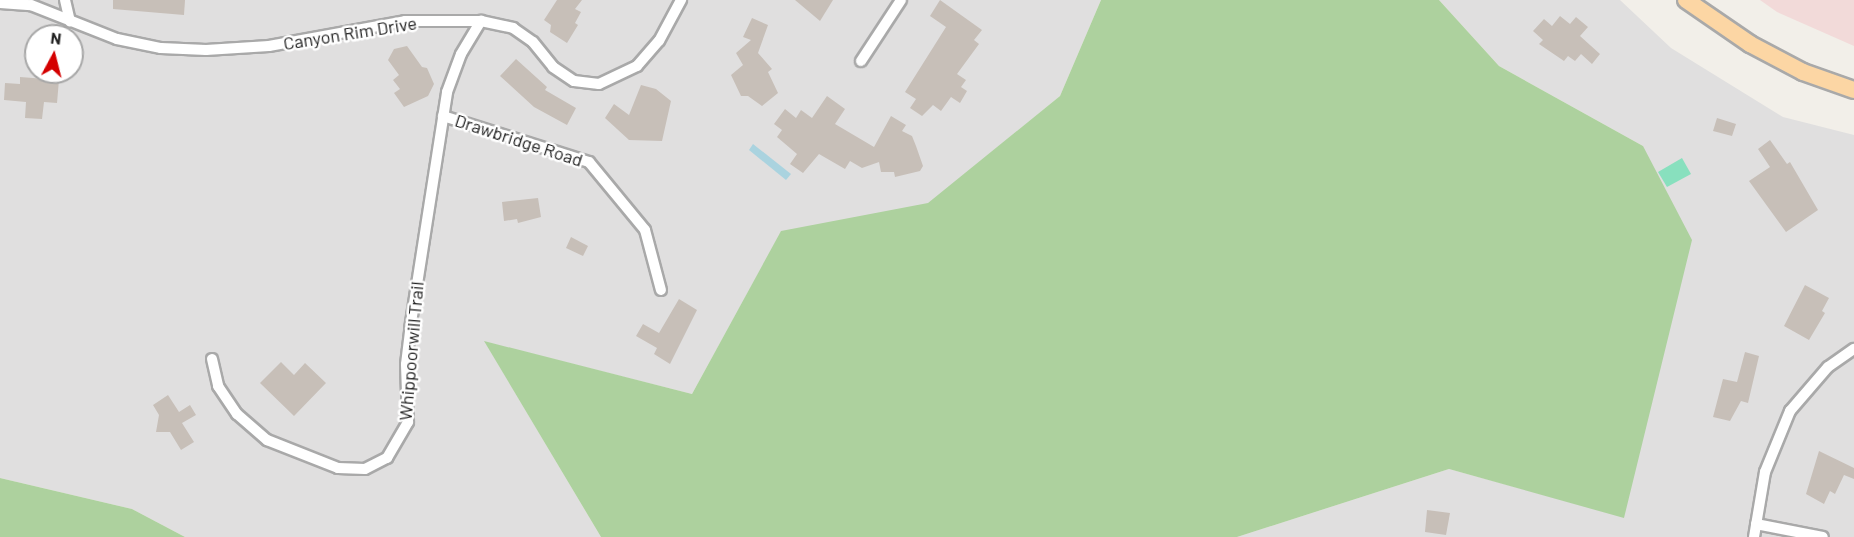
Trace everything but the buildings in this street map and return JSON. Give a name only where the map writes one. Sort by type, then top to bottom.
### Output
[{"type":"main road","points":[[1686,0],[1750,44],[1803,72],[1854,90]]},
{"type":"street","points":[[65,0],[70,21]]},
{"type":"street","name":"Canyon Rim Drive","points":[[0,3],[31,5],[117,39],[161,48],[206,50],[269,46],[405,21],[481,21],[513,28],[533,42],[553,67],[574,81],[599,84],[637,66],[659,41],[681,0]]},
{"type":"street","points":[[861,61],[902,0]]},
{"type":"street","name":"Whippoorwill Trail","points":[[212,359],[218,386],[237,414],[267,440],[338,468],[365,469],[387,458],[408,422],[406,364],[443,116],[453,71],[481,21]]},
{"type":"street","name":"Drawbridge Road","points":[[443,116],[589,162],[645,230],[661,290]]},
{"type":"street","points":[[1754,537],[1766,472],[1790,411],[1828,367],[1854,349]]},
{"type":"street","points":[[1756,525],[1823,537]]},
{"type":"shaded area","points":[[0,0],[1101,0],[1060,96],[928,204],[781,232],[692,394],[485,342],[601,537],[185,537],[132,509],[0,478]]},
{"type":"shaded area","points":[[1439,0],[1620,0],[1671,48],[1783,117],[1854,135],[1854,537],[1237,537],[1449,469],[1624,517],[1643,146],[1499,66]]},
{"type":"shaded area","points":[[1760,0],[1854,0],[1854,46],[1777,12]]},
{"type":"green space","points":[[1101,0],[1439,0],[1499,66],[1643,146],[1692,240],[1624,518],[1449,469],[1237,537],[601,537],[484,341],[692,394],[781,231],[928,203],[1060,96]]},
{"type":"green space","points":[[1682,158],[1691,174],[1667,187],[1658,172]]},
{"type":"green space","points":[[0,478],[132,509],[185,537],[0,537]]},
{"type":"water","points":[[753,144],[791,174],[786,180],[749,150]]}]
